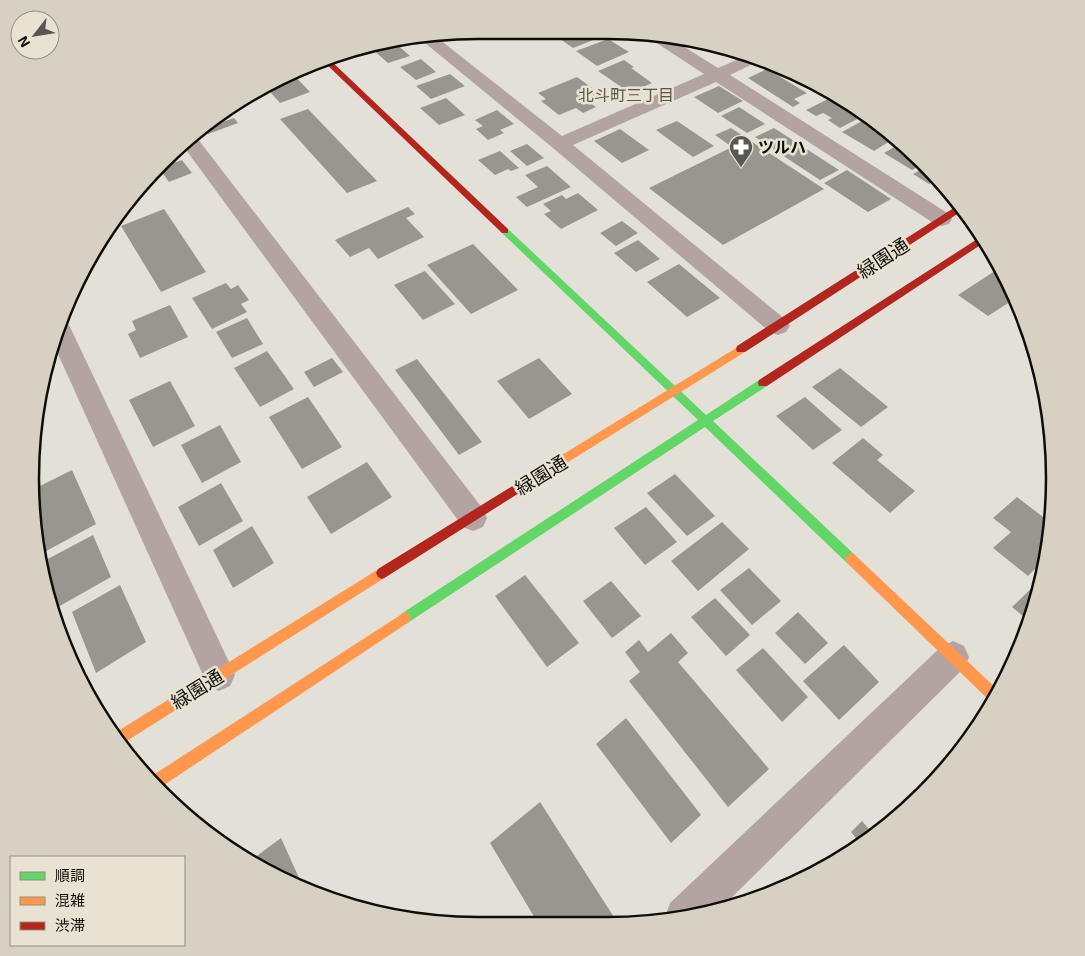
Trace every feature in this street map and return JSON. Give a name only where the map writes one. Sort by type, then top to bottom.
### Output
[{"type":"street","points":[[433,42],[560,144],[778,326]]},
{"type":"street","points":[[668,44],[942,219]]},
{"type":"street","points":[[560,144],[747,62]]},
{"type":"street","points":[[331,64],[990,693]]},
{"type":"street","points":[[192,145],[473,518]]},
{"type":"street","name":"緑園通","points":[[123,735],[778,326],[955,211]]},
{"type":"street","name":"緑園通","points":[[159,780],[977,243]]},
{"type":"street","points":[[62,336],[219,675]]},
{"type":"street","points":[[692,909],[953,657]]},
{"type":"building","points":[[560,39],[596,39],[573,48]]},
{"type":"building","points":[[608,39],[629,52],[597,66],[576,51]]},
{"type":"building","points":[[399,46],[410,56],[388,63],[375,51]]},
{"type":"building","points":[[421,59],[436,72],[416,80],[400,67]]},
{"type":"building","points":[[624,60],[634,67],[631,68],[652,83],[630,93],[598,71]]},
{"type":"building","points":[[767,69],[807,93],[794,99],[800,103],[793,107],[748,78]]},
{"type":"building","points":[[450,74],[465,86],[431,99],[416,86]]},
{"type":"building","points":[[577,77],[603,96],[589,102],[596,107],[583,113],[576,108],[559,115],[541,101],[546,99],[538,93]]},
{"type":"building","points":[[297,78],[310,92],[280,103],[270,92]]},
{"type":"building","points":[[719,86],[743,101],[718,113],[694,97]]},
{"type":"building","points":[[446,98],[465,115],[439,125],[420,108]]},
{"type":"building","points":[[828,99],[858,118],[840,128],[828,120],[832,118],[823,113],[816,116],[806,110]]},
{"type":"building","points":[[739,107],[765,124],[747,133],[721,116]]},
{"type":"building","points":[[308,109],[377,181],[347,193],[280,119]]},
{"type":"building","points":[[497,110],[514,124],[500,130],[504,133],[488,140],[476,129],[483,126],[475,120]]},
{"type":"building","points":[[234,118],[238,123],[207,133],[211,130],[221,123]]},
{"type":"building","points":[[677,121],[714,146],[693,157],[656,130]]},
{"type":"building","points":[[862,121],[889,142],[874,151],[842,132]]},
{"type":"building","name":"ツルハ","points":[[731,128],[824,189],[723,245],[649,188],[732,147],[715,135]]},
{"type":"building","points":[[774,128],[839,170],[820,180],[755,137]]},
{"type":"building","points":[[620,129],[649,150],[622,163],[594,141]]},
{"type":"building","points":[[527,144],[544,158],[527,166],[510,151]]},
{"type":"building","points":[[895,147],[918,167],[912,170],[884,153]]},
{"type":"building","points":[[500,151],[519,168],[511,171],[508,169],[495,175],[478,160]]},
{"type":"building","points":[[182,160],[192,173],[169,182],[162,172],[170,164]]},
{"type":"building","points":[[547,166],[571,187],[527,207],[516,197],[538,187],[525,175]]},
{"type":"building","points":[[847,170],[891,199],[868,212],[824,183]]},
{"type":"building","points":[[921,170],[932,182],[929,184],[913,174]]},
{"type":"building","points":[[578,193],[598,210],[561,229],[544,214],[551,211],[543,204],[562,195],[566,199]]},
{"type":"building","points":[[408,207],[415,214],[406,218],[424,237],[378,259],[369,248],[350,257],[335,240]]},
{"type":"building","points":[[164,209],[206,272],[161,292],[121,226]]},
{"type":"building","points":[[622,221],[638,233],[616,246],[600,233]]},
{"type":"building","points":[[638,240],[660,259],[636,272],[614,253]]},
{"type":"building","points":[[473,244],[518,290],[471,314],[427,265]]},
{"type":"building","points":[[679,264],[720,298],[687,317],[647,282]]},
{"type":"building","points":[[425,271],[455,304],[423,320],[394,285]]},
{"type":"building","points":[[994,271],[1009,302],[988,316],[958,295]]},
{"type":"building","points":[[226,283],[231,289],[238,285],[249,300],[241,304],[247,312],[212,329],[192,298]]},
{"type":"building","points":[[170,305],[188,337],[140,358],[128,334],[136,330],[132,321]]},
{"type":"building","points":[[247,318],[263,344],[232,358],[216,332]]},
{"type":"building","points":[[267,351],[294,389],[260,407],[234,368]]},
{"type":"building","points":[[332,358],[343,372],[314,387],[304,372]]},
{"type":"building","points":[[539,358],[572,394],[529,419],[497,381]]},
{"type":"building","points":[[417,359],[482,442],[459,455],[395,370]]},
{"type":"building","points":[[840,368],[888,407],[861,427],[812,387]]},
{"type":"building","points":[[170,381],[195,426],[153,447],[129,400]]},
{"type":"building","points":[[308,397],[342,447],[302,469],[269,417]]},
{"type":"building","points":[[805,397],[842,430],[813,450],[776,416]]},
{"type":"building","points":[[220,425],[241,462],[202,483],[181,445]]},
{"type":"building","points":[[863,438],[883,455],[877,460],[915,491],[890,513],[832,463]]},
{"type":"building","points":[[367,462],[392,497],[331,534],[307,497]]},
{"type":"building","points":[[72,470],[96,524],[45,552],[39,486]]},
{"type":"building","points":[[675,474],[715,516],[687,536],[647,493]]},
{"type":"building","points":[[221,483],[243,521],[199,546],[178,507]]},
{"type":"building","points":[[1017,497],[1044,518],[1037,567],[1028,576],[993,548],[1011,532],[993,518]]},
{"type":"building","points":[[646,507],[677,542],[645,565],[614,528]]},
{"type":"building","points":[[722,522],[749,549],[698,591],[671,561]]},
{"type":"building","points":[[252,526],[274,563],[233,588],[213,550]]},
{"type":"building","points":[[93,535],[111,577],[58,607],[46,560]]},
{"type":"building","points":[[749,568],[781,601],[752,625],[720,590]]},
{"type":"building","points":[[525,575],[579,643],[547,667],[495,596]]},
{"type":"building","points":[[611,581],[641,616],[612,638],[583,601]]},
{"type":"building","points":[[120,585],[146,642],[96,673],[72,612]]},
{"type":"building","points":[[1032,588],[1024,617],[1012,607]]},
{"type":"building","points":[[715,598],[750,635],[726,656],[691,617]]},
{"type":"building","points":[[798,612],[828,643],[805,664],[775,633]]},
{"type":"building","points":[[671,633],[688,653],[678,662],[769,769],[728,807],[629,681],[640,672],[625,652],[639,640],[648,652]]},
{"type":"building","points":[[844,645],[879,682],[839,720],[803,681]]},
{"type":"building","points":[[763,648],[808,697],[782,722],[736,670]]},
{"type":"building","points":[[626,718],[701,815],[671,843],[596,744]]},
{"type":"building","points":[[540,802],[614,917],[534,917],[490,843]]},
{"type":"building","points":[[862,821],[869,829],[852,842],[856,838],[851,832]]},
{"type":"building","points":[[281,838],[300,879],[284,872],[256,857]]},
{"type":"traffic: fast","points":[[505,231],[851,559]]},
{"type":"traffic: fast","points":[[405,618],[763,383]]},
{"type":"traffic: slow","points":[[561,461],[741,349]]},
{"type":"traffic: slow","points":[[851,559],[990,692]]},
{"type":"traffic: slow","points":[[123,735],[382,573]]},
{"type":"traffic: slow","points":[[159,780],[405,618]]},
{"type":"traffic: jam","points":[[331,64],[505,231]]},
{"type":"traffic: jam","points":[[741,349],[955,211]]},
{"type":"traffic: jam","points":[[763,383],[977,243]]},
{"type":"traffic: jam","points":[[382,573],[561,461]]},
{"type":"place","name":"ツルハ","points":[[741,168]]},
{"type":"district","name":"北斗町三丁目","points":[[626,95]]}]
